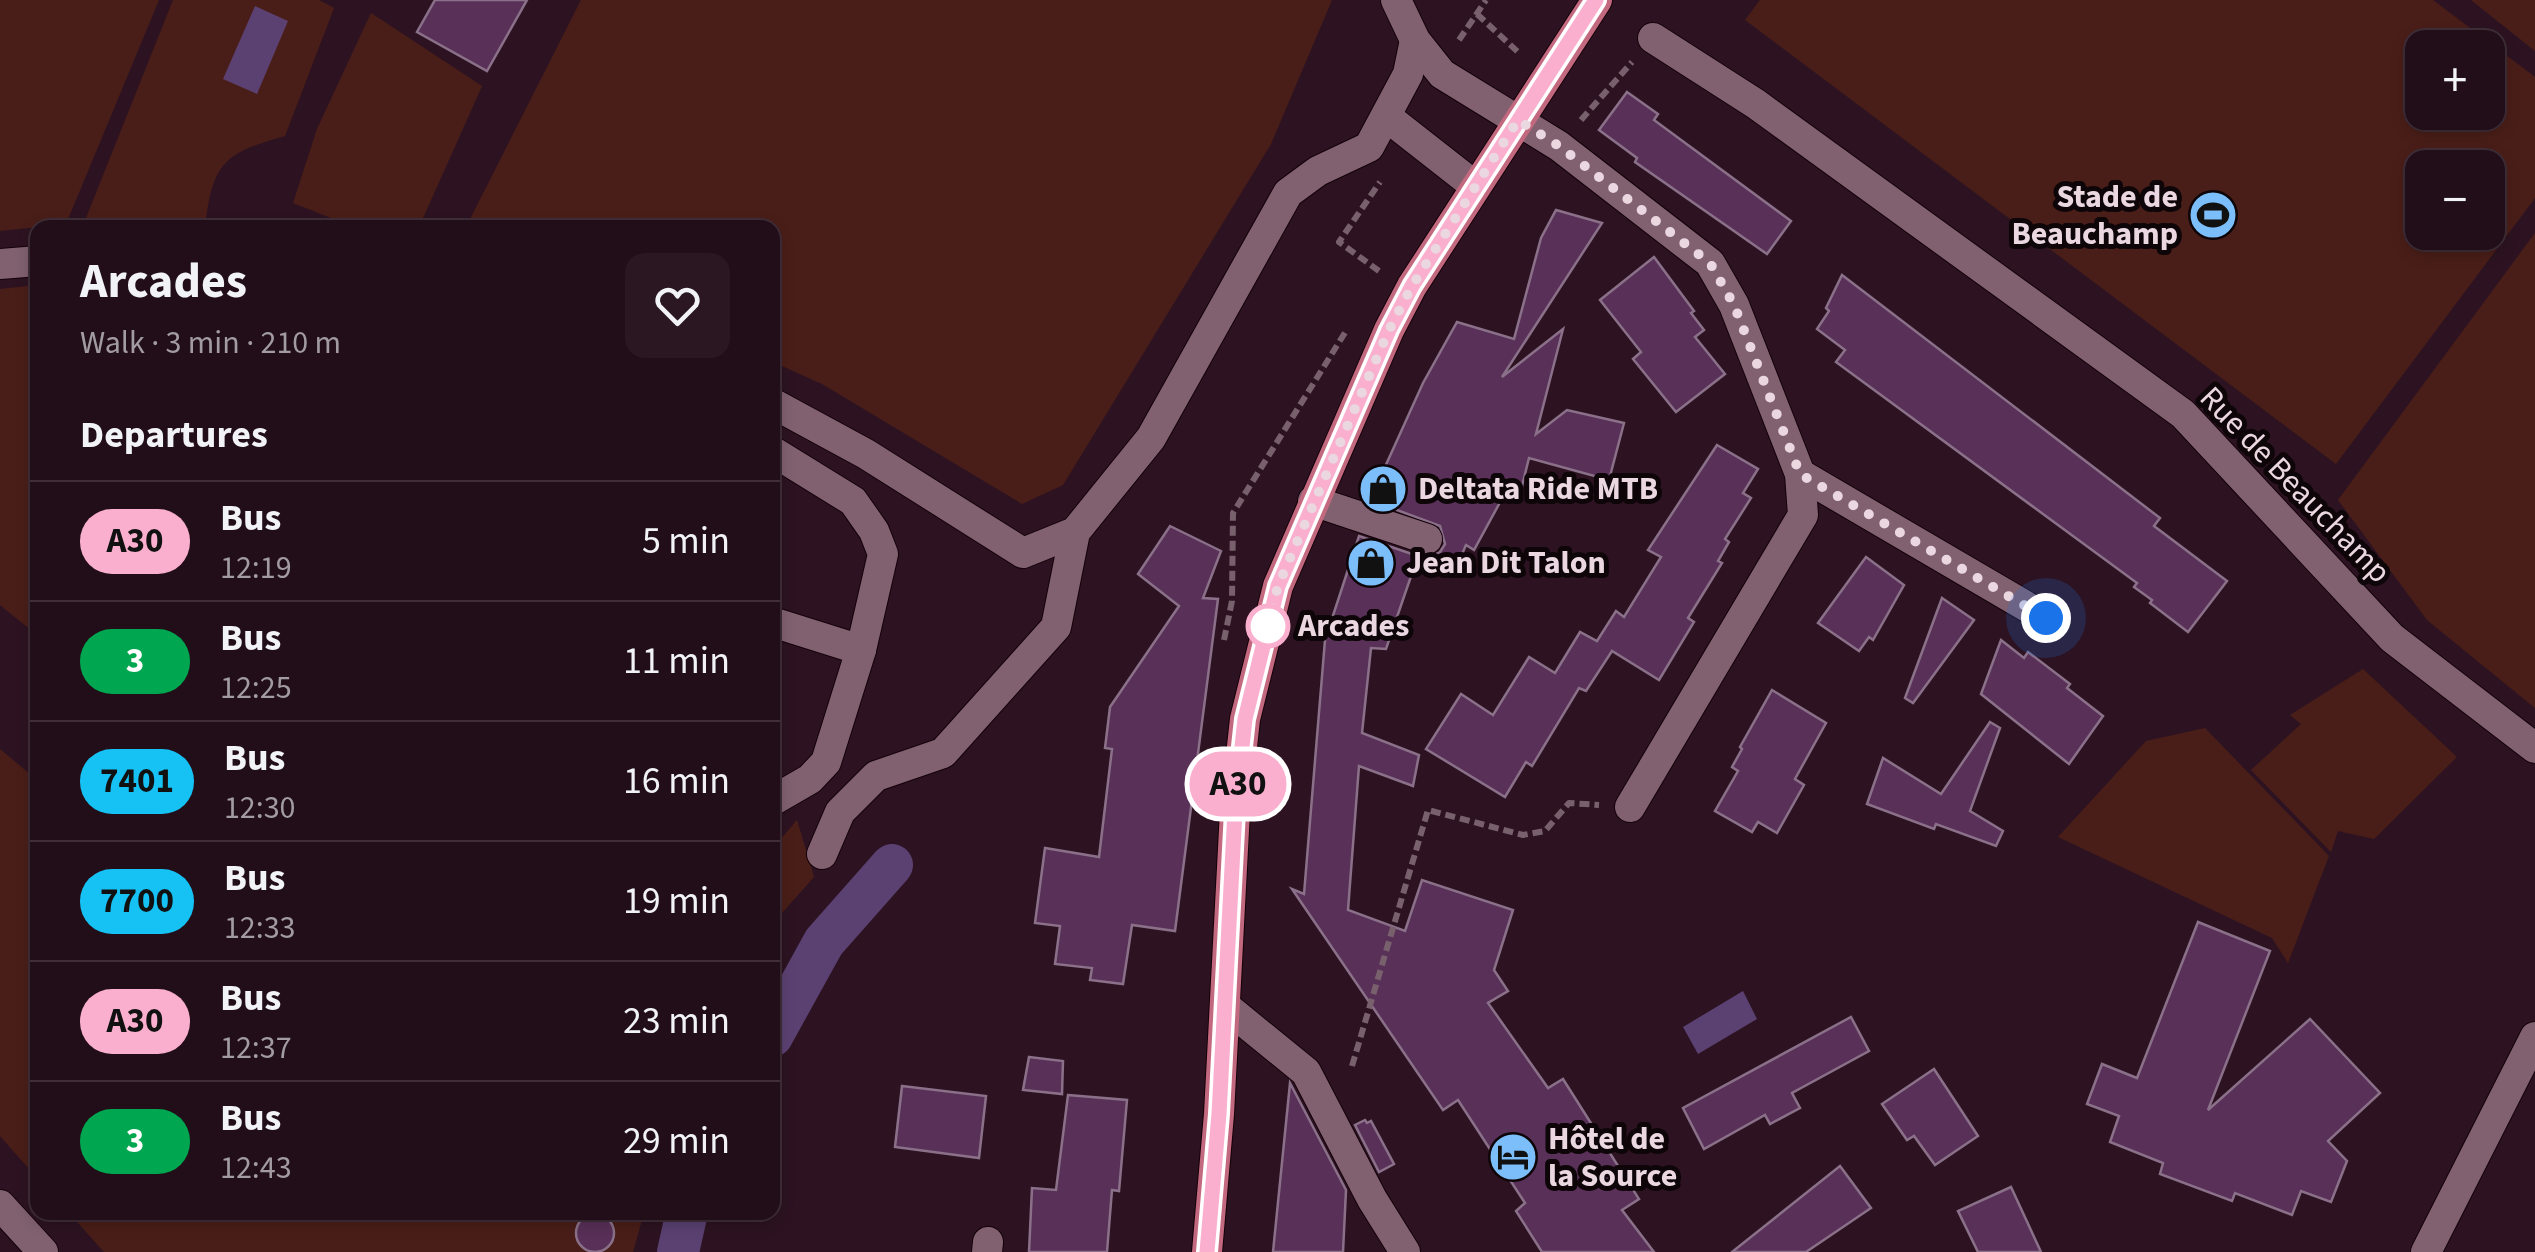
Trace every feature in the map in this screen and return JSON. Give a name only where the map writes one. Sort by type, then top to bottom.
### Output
[{"type":"main road","points":[[1207,1252],[1235,811],[1245,719],[1278,586],[1389,330],[1475,186],[1596,0]]},
{"type":"street","points":[[1396,0],[1415,40],[1442,74],[1559,146],[1710,263],[1734,305],[1800,474],[1803,515],[1630,807]]},
{"type":"street","name":"Rue de Beauchamp","points":[[1653,38],[1756,104],[2183,414],[2392,638],[2535,748]]},
{"type":"street","points":[[822,854],[840,812],[876,776],[942,754],[1056,627],[1076,532],[1152,438],[1288,193],[1318,171],[1369,147],[1408,74],[1415,40]]},
{"type":"street","points":[[1387,116],[1475,186]]},
{"type":"street","points":[[0,264],[30,262]]},
{"type":"street","points":[[780,407],[866,454],[1023,553],[1076,532]]},
{"type":"street","points":[[780,457],[853,501],[874,531],[882,554],[861,650],[826,762],[810,780],[780,797]]},
{"type":"street","points":[[1800,474],[2046,618]]},
{"type":"street","points":[[1313,501],[1426,538]]},
{"type":"street","points":[[780,625],[861,650]]},
{"type":"street","points":[[1225,1006],[1306,1072],[1372,1199],[1405,1252]]},
{"type":"street","points":[[2426,1252],[2535,1037]]},
{"type":"street","points":[[0,1204],[43,1252]]},
{"type":"path","points":[[1456,45],[1486,0]]},
{"type":"path","points":[[1559,146],[1653,38]]},
{"type":"path","points":[[1382,274],[1339,242],[1384,177]]},
{"type":"path","points":[[1220,656],[1232,601],[1232,513],[1352,321]]},
{"type":"path","points":[[1352,1066],[1428,810],[1522,835],[1545,830],[1570,803],[1630,807]]},
{"type":"shaded area","points":[[0,0],[159,0],[68,220],[30,220],[30,228],[0,231]]},
{"type":"shaded area","points":[[173,0],[319,0],[334,8],[285,136],[250,147],[227,162],[213,184],[206,220],[85,220]]},
{"type":"shaded area","points":[[581,0],[1332,0],[1271,144],[1063,485],[1022,504],[822,384],[780,365],[780,220],[470,220]]},
{"type":"shaded area","name":"Stade de Beauchamp","points":[[1760,0],[2433,0],[2473,30],[2405,30],[2405,130],[2505,130],[2505,54],[2535,77],[2535,198],[2505,238],[2505,150],[2405,150],[2405,250],[2496,250],[2336,464],[1745,20]]},
{"type":"shaded area","points":[[2471,0],[2535,0],[2535,51]]},
{"type":"shaded area","points":[[255,6],[288,21],[257,94],[223,79]]},
{"type":"shaded area","points":[[371,13],[482,86],[422,220],[336,220],[293,203],[317,129]]},
{"type":"shaded area","points":[[2535,233],[2535,708],[2427,620],[2338,500]]},
{"type":"shaded area","points":[[30,286],[30,629],[0,605],[0,289]]},
{"type":"shaded area","points":[[2363,669],[2457,757],[2374,839],[2338,831],[2331,852],[2251,770],[2301,724],[2290,715]]},
{"type":"shaded area","points":[[2205,728],[2329,856],[2288,963],[2272,938],[2058,837],[2146,741]]},
{"type":"shaded area","points":[[0,749],[30,774],[30,1170],[0,1136]]},
{"type":"shaded area","points":[[797,820],[814,877],[780,915],[780,840]]},
{"type":"shaded area","points":[[1743,991],[1757,1019],[1698,1054],[1683,1027]]},
{"type":"shaded area","points":[[75,1220],[642,1220],[633,1252],[104,1252]]},
{"type":"building","points":[[435,0],[527,0],[487,71],[417,32]]},
{"type":"building","points":[[1627,92],[1658,114],[1654,120],[1791,221],[1767,254],[1635,162],[1637,158],[1599,130]]},
{"type":"building","points":[[1556,210],[1602,223],[1502,377],[1563,329],[1536,434],[1567,410],[1624,423],[1609,480],[1529,458],[1521,490],[1510,484],[1474,550],[1466,545],[1455,570],[1430,557],[1445,544],[1440,526],[1370,500],[1423,383],[1457,322],[1514,339],[1541,238]]},
{"type":"building","points":[[1654,257],[1704,330],[1695,337],[1725,374],[1676,412],[1633,359],[1641,352],[1600,300]]},
{"type":"building","points":[[1842,275],[2160,518],[2154,526],[2227,581],[2188,632],[2150,603],[2152,600],[2134,587],[2137,583],[1836,362],[1845,350],[1817,329],[1829,311],[1826,308]]},
{"type":"building","points":[[1717,445],[1758,469],[1743,493],[1751,498],[1725,539],[1729,542],[1718,561],[1722,563],[1688,618],[1694,622],[1659,680],[1612,651],[1586,691],[1579,688],[1532,766],[1526,762],[1505,797],[1426,749],[1461,694],[1493,715],[1529,657],[1555,673],[1580,632],[1597,641],[1616,611],[1624,617],[1661,557],[1648,550]]},
{"type":"building","points":[[1170,526],[1221,551],[1203,598],[1218,599],[1175,931],[1132,925],[1123,984],[1090,980],[1092,968],[1055,964],[1060,926],[1035,923],[1045,848],[1099,857],[1112,749],[1105,748],[1110,707],[1179,606],[1138,574]]},
{"type":"building","points":[[1359,536],[1418,556],[1386,649],[1371,648],[1362,733],[1419,755],[1413,786],[1359,766],[1348,910],[1405,931],[1422,880],[1513,910],[1494,970],[1508,991],[1488,1003],[1548,1088],[1563,1079],[1639,1199],[1622,1210],[1654,1252],[1542,1252],[1516,1211],[1525,1203],[1458,1100],[1443,1110],[1292,889],[1304,894],[1325,640]]},
{"type":"building","points":[[1866,557],[1904,585],[1873,640],[1869,637],[1859,651],[1818,623]]},
{"type":"building","points":[[1942,598],[1974,620],[1913,703],[1905,698]]},
{"type":"building","points":[[2001,640],[2024,658],[2028,652],[2103,716],[2069,764],[1981,694]]},
{"type":"building","points":[[1772,690],[1826,723],[1795,779],[1804,785],[1777,833],[1758,822],[1752,832],[1715,811],[1738,771],[1732,767],[1740,747]]},
{"type":"building","points":[[1990,722],[2000,728],[1970,811],[2003,831],[1996,846],[1936,824],[1934,829],[1867,804],[1883,758],[1941,794]]},
{"type":"building","points":[[2198,922],[2270,951],[2208,1110],[2310,1019],[2380,1093],[2328,1141],[2347,1161],[2331,1202],[2301,1191],[2292,1215],[2235,1193],[2232,1201],[2160,1174],[2163,1163],[2110,1142],[2119,1116],[2087,1104],[2102,1064],[2137,1078]]},
{"type":"building","points":[[1851,1017],[1869,1051],[1792,1093],[1800,1108],[1770,1124],[1765,1115],[1704,1149],[1683,1108]]},
{"type":"building","points":[[1029,1057],[1063,1061],[1062,1094],[1023,1090]]},
{"type":"building","points":[[1934,1069],[1978,1136],[1935,1165],[1914,1136],[1907,1140],[1882,1104]]},
{"type":"building","points":[[1290,1083],[1346,1190],[1343,1252],[1273,1252]]},
{"type":"building","points":[[902,1086],[986,1096],[979,1158],[895,1147]]},
{"type":"building","points":[[1068,1095],[1127,1100],[1119,1191],[1112,1190],[1107,1252],[1029,1252],[1032,1188],[1056,1190]]},
{"type":"building","points":[[1371,1121],[1394,1164],[1379,1172],[1355,1125]]},
{"type":"building","points":[[1840,1166],[1871,1208],[1806,1252],[1732,1252]]},
{"type":"building","points":[[2011,1187],[2041,1252],[1978,1252],[1958,1211]]},
{"type":"building","points":[[582,1220],[608,1220],[612,1240],[602,1250],[588,1250],[578,1240],[576,1233]]},
{"type":"waterway","points":[[780,1022],[824,942],[892,865]]},
{"type":"waterway","points":[[678,1252],[685,1220]]},
{"type":"bus line","name":"A30","points":[[1207,1252],[1219,1114],[1235,811],[1245,719],[1278,586],[1320,484],[1412,286],[1596,0]]},
{"type":"place","name":"Stade de Beauchamp","points":[[2213,215]]},
{"type":"place","name":"Deltata Ride MTB","points":[[1383,489]]},
{"type":"place","name":"Jean Dit Talon","points":[[1371,563]]},
{"type":"place","name":"Arcades","points":[[1268,626]]},
{"type":"place","name":"Hôtel de la Source","points":[[1513,1157]]},
{"type":"route","points":[[1268,626],[1278,586],[1389,330],[1412,286],[1518,120],[1559,146],[1710,263],[1734,305],[1800,474],[2046,618]]}]
